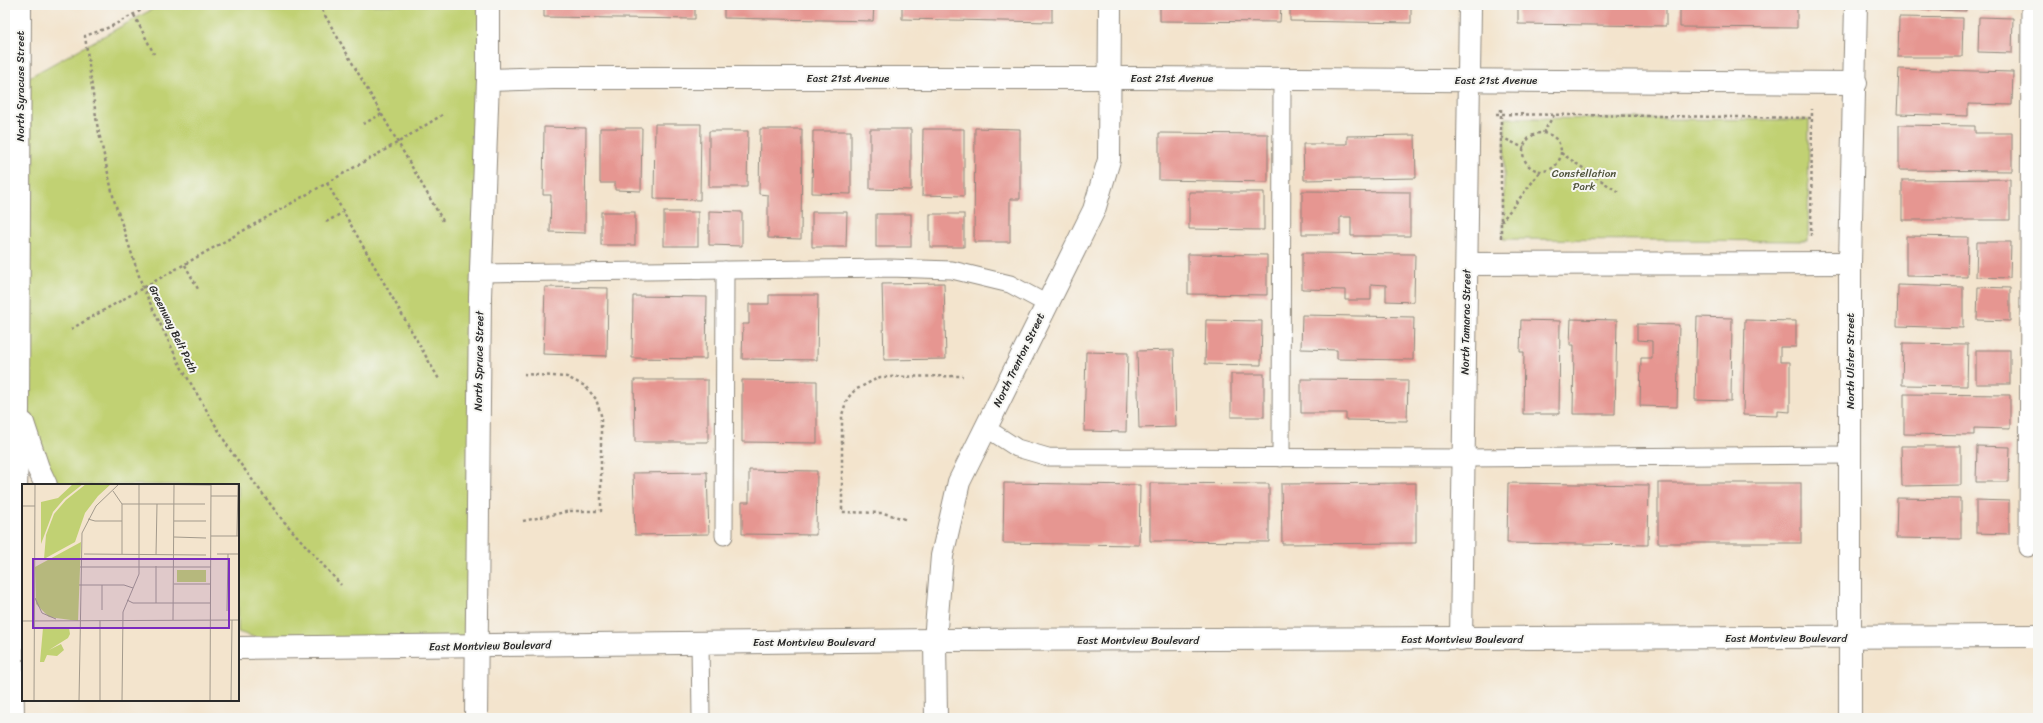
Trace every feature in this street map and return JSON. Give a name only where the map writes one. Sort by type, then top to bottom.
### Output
[{"type":"street","name":"North Syracuse Street","points":[[13,718],[18,409],[20,5]]},
{"type":"street","name":"North Spruce Street","points":[[476,718],[475,646],[481,273],[488,80],[488,5]]},
{"type":"street","name":"North Trenton Street","points":[[936,718],[936,640],[942,556],[959,482],[1094,210],[1109,160],[1111,78],[1110,5]]},
{"type":"street","name":"North Tamarac Street","points":[[1461,639],[1470,5]]},
{"type":"street","name":"North Ulster Street","points":[[1850,718],[1850,262],[1856,83],[1856,5]]},
{"type":"street","name":"East 21st Avenue","points":[[488,80],[553,78],[1111,78],[1856,83]]},
{"type":"street","points":[[1467,264],[1850,262]]},
{"type":"street","points":[[18,409],[38,468],[46,484]]},
{"type":"street","points":[[239,632],[285,647]]},
{"type":"street","name":"East Montview Boulevard","points":[[239,648],[936,640],[2038,636]]},
{"type":"lane","points":[[2028,548],[2033,238],[2030,5]]},
{"type":"lane","points":[[1281,458],[1282,79]]},
{"type":"lane","points":[[481,273],[890,268],[952,270],[1010,284],[1047,304]]},
{"type":"lane","points":[[724,536],[725,270]]},
{"type":"lane","points":[[986,428],[1017,448],[1048,456],[1281,458],[1850,456]]},
{"type":"lane","points":[[700,642],[701,718]]},
{"type":"path","points":[[151,5],[134,15],[154,54]]},
{"type":"path","points":[[319,5],[443,221]]},
{"type":"path","name":"Greenway Belt Path","points":[[134,15],[110,27],[84,36],[96,124],[112,192],[144,288],[180,364],[230,450],[280,517],[341,585]]},
{"type":"path","points":[[1501,80],[1501,264]]},
{"type":"path","points":[[1811,263],[1812,82]]},
{"type":"path","points":[[1469,113],[1812,118]]},
{"type":"path","points":[[363,124],[382,114]]},
{"type":"path","points":[[70,329],[185,265],[397,143],[442,115]]},
{"type":"path","points":[[1542,133],[1554,115]]},
{"type":"path","points":[[1542,133],[1548,134],[1558,142],[1561,152],[1557,164],[1548,170],[1541,171],[1529,166],[1525,161],[1524,148],[1530,137],[1542,133]]},
{"type":"path","points":[[1501,137],[1524,148]]},
{"type":"path","points":[[1561,152],[1618,192]]},
{"type":"path","points":[[1501,222],[1541,171]]},
{"type":"path","points":[[327,183],[440,381]]},
{"type":"path","points":[[326,222],[344,212]]},
{"type":"path","points":[[185,265],[198,289]]},
{"type":"path","points":[[523,521],[570,511],[601,511],[601,415],[596,399],[585,386],[567,377],[524,374]]},
{"type":"path","points":[[905,519],[883,513],[842,512],[842,415],[847,399],[855,390],[880,377],[963,376]]},
{"type":"green space","points":[[160,5],[491,5],[475,646],[285,647],[239,632],[239,484],[46,484],[18,409],[20,82]]},
{"type":"green space","name":"Constellation Park","points":[[1505,118],[1809,120],[1808,241],[1503,239]]},
{"type":"building","points":[[544,5],[695,5],[695,19],[544,17]]},
{"type":"building","points":[[724,5],[874,5],[873,21],[724,18]]},
{"type":"building","points":[[902,5],[1052,5],[1052,22],[902,19]]},
{"type":"building","points":[[1160,5],[1281,5],[1280,22],[1160,21]]},
{"type":"building","points":[[1290,5],[1411,5],[1411,23],[1290,21]]},
{"type":"building","points":[[1518,5],[1666,5],[1666,26],[1518,24]]},
{"type":"building","points":[[1680,5],[1797,5],[1797,28],[1680,27]]},
{"type":"building","points":[[1901,5],[1966,5],[1966,11],[1901,9]]},
{"type":"building","points":[[1978,5],[2011,5],[2011,7],[1978,8]]},
{"type":"building","points":[[1899,17],[1963,18],[1962,57],[1898,57]]},
{"type":"building","points":[[1979,17],[2013,18],[2012,53],[1978,52]]},
{"type":"building","points":[[1899,69],[2013,72],[2012,105],[1968,104],[1968,116],[1897,114]]},
{"type":"building","points":[[655,124],[701,124],[700,200],[654,199]]},
{"type":"building","points":[[1899,125],[1975,126],[1975,133],[2012,133],[2012,171],[1899,170]]},
{"type":"building","points":[[544,127],[586,128],[585,233],[550,232],[551,195],[543,195]]},
{"type":"building","points":[[600,128],[642,128],[641,191],[615,190],[615,183],[600,183]]},
{"type":"building","points":[[975,128],[1020,129],[1020,199],[1010,199],[1010,242],[974,242]]},
{"type":"building","points":[[760,129],[802,129],[801,239],[768,238],[768,195],[759,194]]},
{"type":"building","points":[[870,129],[911,129],[911,190],[870,189]]},
{"type":"building","points":[[923,129],[964,129],[964,196],[922,195]]},
{"type":"building","points":[[709,131],[748,131],[747,187],[709,187]]},
{"type":"building","points":[[813,131],[851,131],[851,194],[812,193]]},
{"type":"building","points":[[1159,133],[1268,134],[1268,182],[1159,180]]},
{"type":"building","points":[[1415,135],[1416,178],[1304,180],[1303,144],[1347,144],[1347,136]]},
{"type":"building","points":[[2010,179],[2010,220],[1902,220],[1902,180]]},
{"type":"building","points":[[1302,191],[1410,192],[1410,236],[1351,236],[1351,217],[1340,217],[1340,234],[1302,234]]},
{"type":"building","points":[[1189,192],[1264,192],[1264,230],[1189,229]]},
{"type":"building","points":[[709,211],[742,212],[742,246],[709,245]]},
{"type":"building","points":[[601,212],[635,212],[635,245],[601,245]]},
{"type":"building","points":[[664,212],[698,212],[698,246],[664,246]]},
{"type":"building","points":[[812,212],[847,212],[846,247],[812,247]]},
{"type":"building","points":[[876,214],[911,214],[911,247],[876,247]]},
{"type":"building","points":[[930,214],[964,214],[964,247],[930,247]]},
{"type":"building","points":[[1906,236],[1968,237],[1967,277],[1906,276]]},
{"type":"building","points":[[1977,242],[2011,242],[2010,278],[1976,277]]},
{"type":"building","points":[[1302,253],[1415,254],[1414,302],[1386,301],[1386,285],[1371,284],[1371,300],[1345,300],[1345,290],[1302,289]]},
{"type":"building","points":[[1188,254],[1267,255],[1267,295],[1188,294]]},
{"type":"building","points":[[944,283],[946,359],[884,360],[882,284]]},
{"type":"building","points":[[1898,285],[1963,287],[1963,328],[1897,326]]},
{"type":"building","points":[[545,287],[608,288],[607,356],[543,354]]},
{"type":"building","points":[[1978,287],[2010,288],[2010,321],[1977,320]]},
{"type":"building","points":[[769,295],[818,295],[817,360],[742,359],[743,324],[749,324],[749,304],[769,304]]},
{"type":"building","points":[[633,296],[707,297],[706,359],[632,358]]},
{"type":"building","points":[[1302,315],[1414,317],[1413,360],[1337,359],[1337,350],[1301,349]]},
{"type":"building","points":[[1697,317],[1732,318],[1731,401],[1695,400]]},
{"type":"building","points":[[1571,319],[1617,320],[1615,414],[1573,414],[1574,345],[1570,345]]},
{"type":"building","points":[[1206,320],[1262,321],[1261,365],[1205,364]]},
{"type":"building","points":[[1521,320],[1560,321],[1559,414],[1523,414],[1524,352],[1520,352]]},
{"type":"building","points":[[1745,320],[1796,321],[1796,347],[1780,347],[1780,362],[1790,362],[1790,412],[1778,411],[1778,416],[1743,415]]},
{"type":"building","points":[[1637,324],[1679,325],[1677,407],[1640,406],[1641,358],[1652,358],[1652,341],[1637,340]]},
{"type":"building","points":[[1903,343],[1968,344],[1967,386],[1902,385]]},
{"type":"building","points":[[1174,350],[1176,427],[1139,428],[1137,351]]},
{"type":"building","points":[[1976,350],[2010,350],[2010,384],[1976,384]]},
{"type":"building","points":[[1086,352],[1128,353],[1126,432],[1084,431]]},
{"type":"building","points":[[1231,374],[1264,374],[1264,417],[1231,417]]},
{"type":"building","points":[[1301,379],[1408,380],[1407,421],[1346,420],[1346,413],[1301,413]]},
{"type":"building","points":[[634,380],[708,380],[708,442],[635,442]]},
{"type":"building","points":[[742,380],[817,381],[817,443],[742,442]]},
{"type":"building","points":[[1904,394],[2010,395],[2010,429],[1974,428],[1974,435],[1904,434]]},
{"type":"building","points":[[1901,446],[1961,446],[1961,485],[1902,486]]},
{"type":"building","points":[[1977,446],[2010,447],[2009,482],[1976,482]]},
{"type":"building","points":[[749,470],[817,471],[816,535],[742,534],[742,502],[749,502]]},
{"type":"building","points":[[707,472],[709,534],[635,535],[633,473]]},
{"type":"building","points":[[1004,483],[1140,485],[1139,545],[1003,543]]},
{"type":"building","points":[[1150,483],[1269,484],[1269,542],[1150,541]]},
{"type":"building","points":[[1416,483],[1416,543],[1282,544],[1281,484]]},
{"type":"building","points":[[1508,483],[1649,485],[1648,545],[1507,543]]},
{"type":"building","points":[[1658,483],[1801,483],[1801,543],[1658,543]]},
{"type":"building","points":[[1897,498],[1961,499],[1961,539],[1896,538]]},
{"type":"building","points":[[1976,500],[2009,501],[2009,534],[1976,533]]}]
